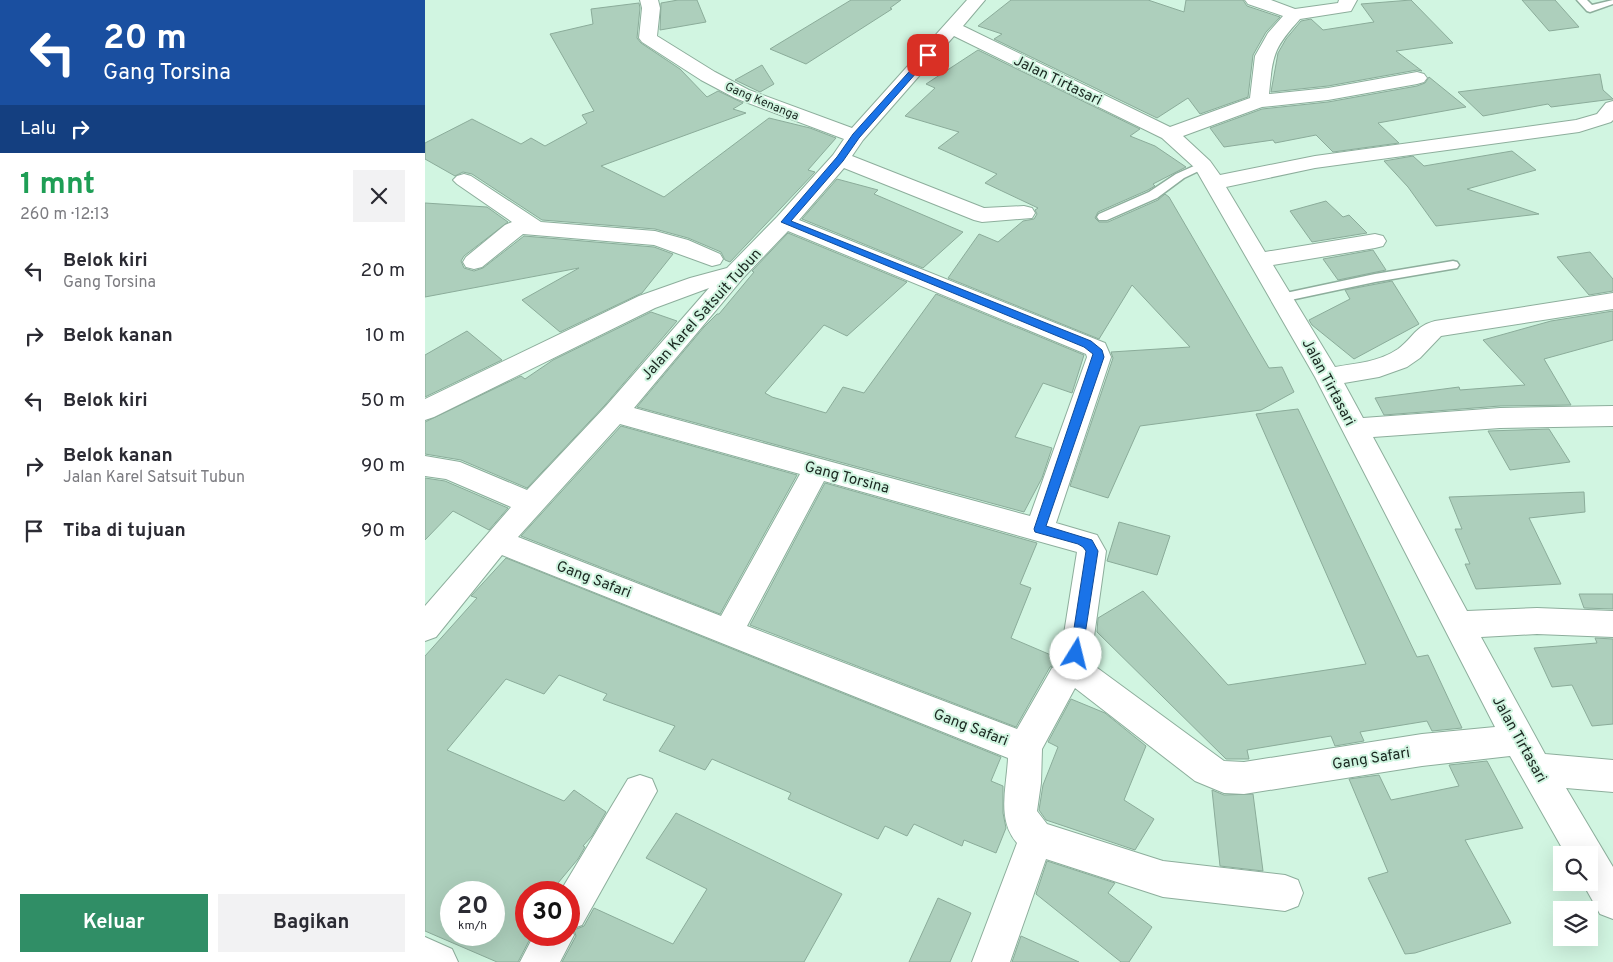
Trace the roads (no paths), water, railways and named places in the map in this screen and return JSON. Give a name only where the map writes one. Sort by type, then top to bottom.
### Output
[{"type":"street","name":"Gang Kenanga","points":[[649,0],[651,8],[648,38],[708,76],[747,97],[856,136]]},
{"type":"street","name":"Jalan Karel Satsuit Tubun","points":[[425,628],[497,541],[615,413],[726,265],[785,222],[840,159],[856,136],[976,0]]},
{"type":"street","points":[[1254,0],[1294,14],[1345,6],[1348,0]]},
{"type":"street","points":[[1259,101],[1264,56],[1275,37],[1294,14]]},
{"type":"street","name":"Jalan Tirtasari","points":[[952,28],[1169,134],[1208,174],[1329,377],[1354,428],[1460,625],[1519,740],[1581,846]]},
{"type":"street","points":[[1169,134],[1259,101],[1328,94],[1417,78]]},
{"type":"street","points":[[1208,174],[1315,162],[1604,123],[1603,118],[1613,106]]},
{"type":"street","points":[[840,159],[982,215],[1024,213]]},
{"type":"street","points":[[464,180],[534,226]]},
{"type":"street","points":[[785,222],[1096,349],[1099,357],[1040,529]]},
{"type":"street","points":[[474,262],[513,230],[534,226],[655,238],[680,245],[726,265]]},
{"type":"street","points":[[1259,260],[1375,241]]},
{"type":"street","points":[[425,410],[647,302],[699,283],[726,265]]},
{"type":"street","points":[[1329,377],[1391,363],[1407,355],[1428,332],[1435,328],[1613,301]]},
{"type":"street","name":"Gang Torsina","points":[[615,413],[1087,543],[1092,551],[1073,673]]},
{"type":"street","points":[[1354,428],[1499,418],[1613,416]]},
{"type":"street","points":[[425,466],[450,469],[531,504]]},
{"type":"street","points":[[728,632],[817,469]]},
{"type":"street","name":"Gang Safari","points":[[497,541],[1006,742],[1025,747],[1063,678],[1073,673],[1085,677],[1207,770],[1224,777],[1244,778],[1422,750],[1519,740]]},
{"type":"street","points":[[1460,625],[1537,621],[1613,624]]},
{"type":"street","points":[[1025,747],[1025,783],[1020,811],[1025,826],[1036,838],[1163,879],[1285,893]]},
{"type":"street","points":[[1536,769],[1613,776]]},
{"type":"street","points":[[580,893],[640,791]]},
{"type":"street","points":[[991,962],[1036,838]]},
{"type":"street","points":[[539,962],[548,946]]},
{"type":"street","points":[[425,956],[439,962]]},
{"type":"lane","points":[[1582,0],[1590,9],[1613,1]]},
{"type":"lane","points":[[1103,217],[1153,195],[1180,176],[1208,174]]},
{"type":"lane","points":[[1281,298],[1375,278],[1453,265]]}]
